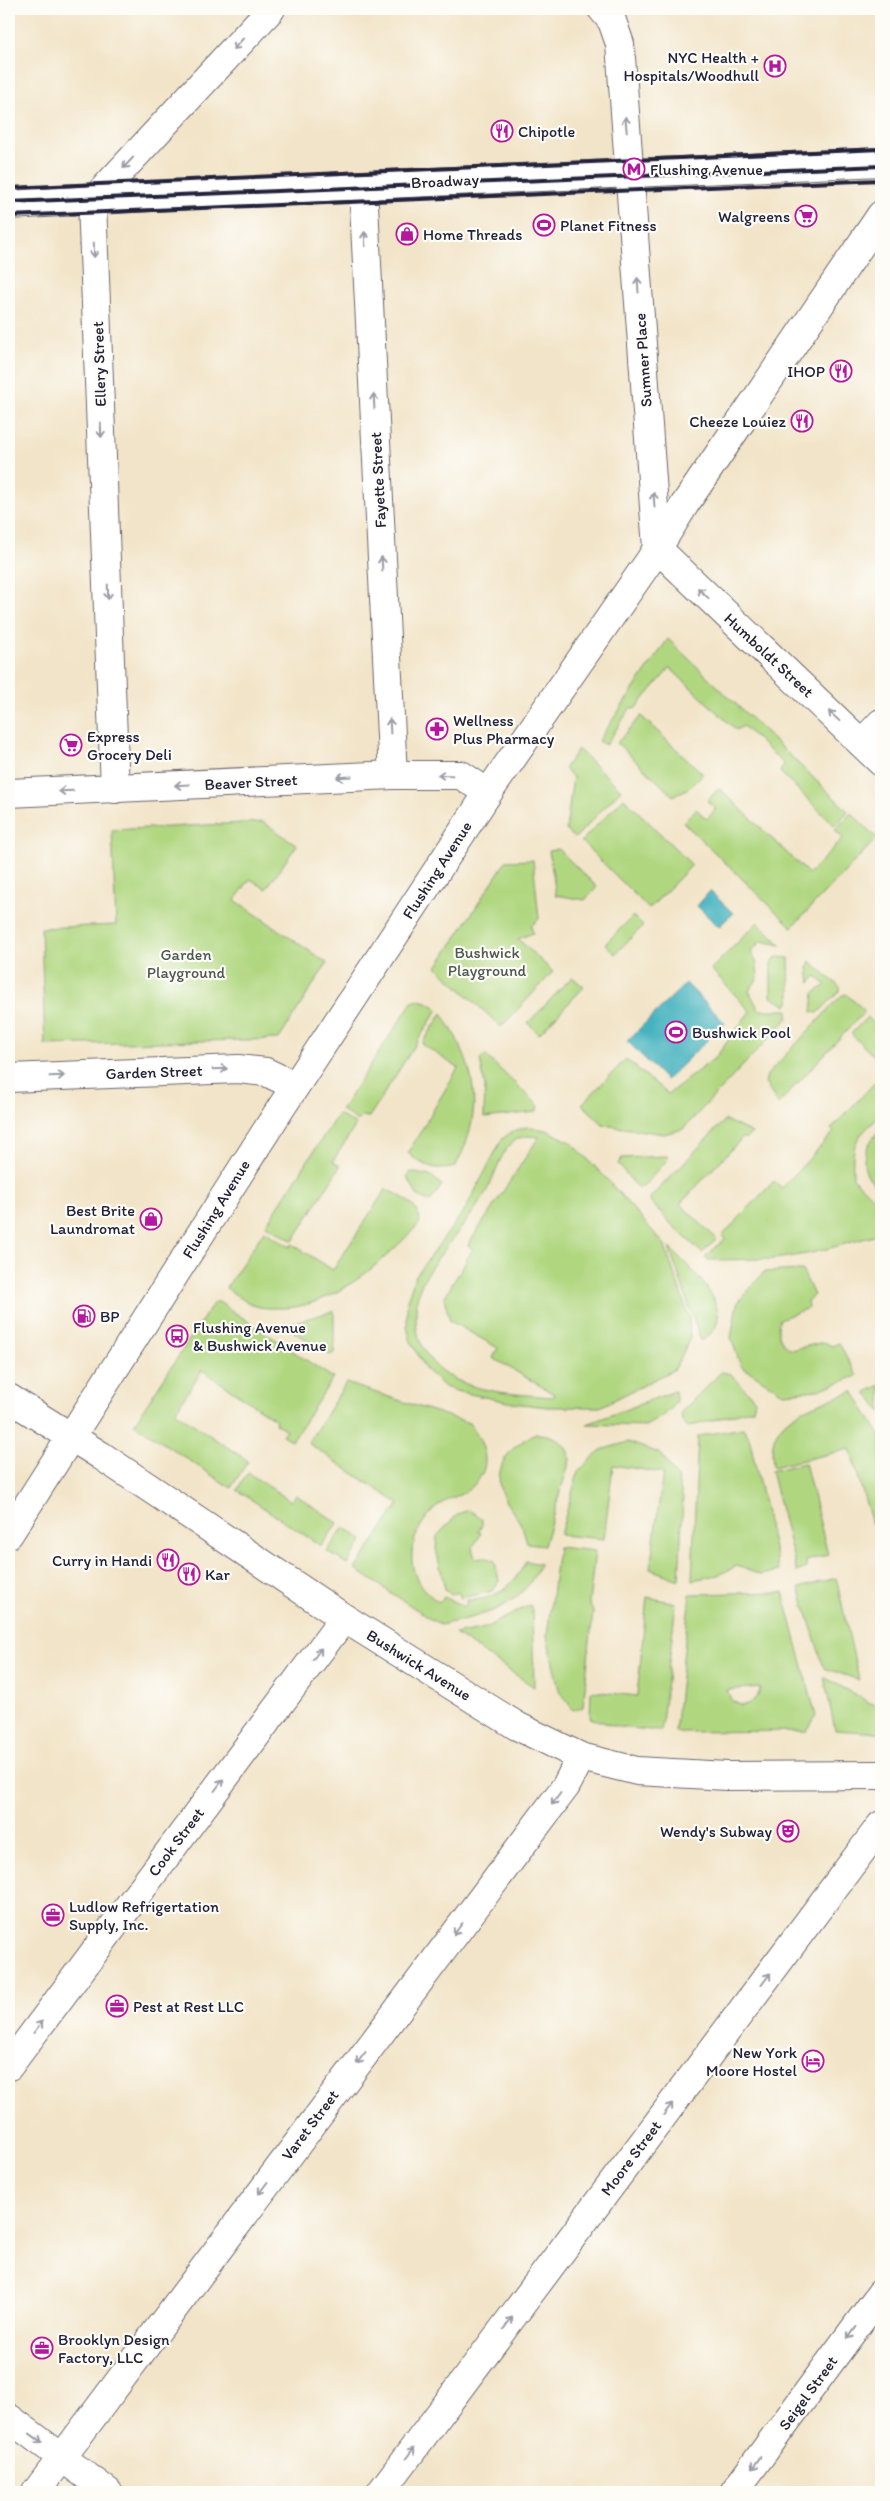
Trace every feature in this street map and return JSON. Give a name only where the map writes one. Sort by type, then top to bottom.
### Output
[{"type":"street","points":[[92,202],[272,9]]},
{"type":"street","name":"Sumner Place","points":[[602,9],[612,21],[620,44],[657,548]]},
{"type":"street","name":"Broadway","points":[[9,205],[92,202],[363,185],[881,162]]},
{"type":"street","name":"Fayette Street","points":[[363,185],[393,775]]},
{"type":"street","name":"Ellery Street","points":[[92,202],[115,789]]},
{"type":"street","name":"Flushing Avenue","points":[[9,1534],[295,1086],[488,793],[657,548],[881,215]]},
{"type":"street","name":"Humboldt Street","points":[[657,548],[881,762]]},
{"type":"street","points":[[862,743],[881,722]]},
{"type":"street","name":"Beaver Street","points":[[9,793],[393,775],[462,776],[488,793]]},
{"type":"street","name":"Garden Street","points":[[9,1078],[238,1068],[266,1072],[295,1086]]},
{"type":"street","name":"Bushwick Avenue","points":[[9,1398],[344,1618],[517,1726],[581,1757],[637,1771],[727,1776],[881,1774]]},
{"type":"street","name":"Cook Street","points":[[9,2066],[344,1618]]},
{"type":"street","name":"Varet Street","points":[[36,2492],[560,1794],[581,1757]]},
{"type":"street","name":"Moore Street","points":[[381,2492],[881,1825]]},
{"type":"street","name":"Seigel Street","points":[[734,2492],[881,2293]]},
{"type":"street","points":[[9,2418],[108,2492]]},
{"type":"green space","points":[[668,639],[848,811],[835,826],[780,772],[784,764],[743,726],[736,730],[670,668],[635,709],[631,707],[606,745],[598,741]]},
{"type":"green space","points":[[641,716],[703,774],[689,788],[673,796],[617,743]]},
{"type":"green space","points":[[578,749],[621,790],[575,838],[566,830],[573,777],[564,769]]},
{"type":"green space","points":[[719,788],[809,874],[843,838],[835,830],[851,813],[877,838],[792,927],[683,822],[696,809],[707,819],[716,809],[707,801]]},
{"type":"green space","points":[[624,798],[692,865],[649,909],[581,841]]},
{"type":"green space","name":"Garden Playground","points":[[263,822],[297,845],[266,889],[250,879],[235,900],[327,963],[279,1039],[45,1045],[41,928],[116,925],[112,830]]},
{"type":"green space","points":[[558,849],[597,887],[585,900],[556,895],[549,851]]},
{"type":"green space","name":"Bushwick Playground","points":[[533,860],[539,919],[531,926],[533,933],[518,939],[553,972],[501,1027],[437,967],[506,861]]},
{"type":"green space","points":[[633,916],[643,926],[615,954],[605,944]]},
{"type":"green space","points":[[758,922],[781,945],[761,941],[751,952],[756,961],[758,978],[749,991],[759,1010],[788,1010],[788,1018],[683,1129],[664,1134],[604,1125],[582,1104],[626,1059],[668,1094],[716,1057],[750,1011],[711,969]]},
{"type":"green space","points":[[776,957],[789,958],[790,1000],[787,1006],[771,997],[771,963]]},
{"type":"green space","points":[[810,961],[840,987],[840,991],[818,1013],[812,1012],[814,993],[826,985],[816,976],[810,983],[808,967]]},
{"type":"green space","points":[[572,977],[584,987],[539,1034],[528,1023]]},
{"type":"green space","points":[[846,994],[865,1011],[778,1104],[765,1083],[767,1075],[841,996]]},
{"type":"green space","points":[[419,1000],[427,1002],[438,1009],[369,1117],[362,1116],[358,1121],[341,1110],[412,1002]]},
{"type":"green space","points":[[442,1013],[453,1032],[469,1069],[474,1106],[465,1146],[455,1167],[443,1169],[424,1164],[408,1153],[458,1068],[422,1044]]},
{"type":"green space","points":[[867,1017],[881,1031],[881,1063],[851,1034]]},
{"type":"green space","points":[[485,1055],[539,1106],[536,1112],[484,1118],[485,1087],[480,1059]]},
{"type":"green space","points":[[881,1076],[881,1115],[865,1130],[856,1142],[853,1156],[853,1178],[881,1206],[881,1234],[812,1253],[775,1259],[708,1260],[705,1257],[725,1239],[722,1236],[774,1181],[782,1188],[834,1132],[831,1129]]},
{"type":"green space","points":[[338,1114],[356,1125],[333,1161],[340,1166],[293,1241],[266,1225]]},
{"type":"green space","points":[[725,1120],[752,1133],[746,1139],[743,1137],[680,1204],[717,1239],[702,1253],[672,1225],[651,1202],[650,1198]]},
{"type":"green space","points":[[526,1127],[547,1130],[572,1143],[604,1176],[664,1244],[689,1317],[690,1338],[675,1369],[600,1407],[547,1407],[513,1403],[456,1391],[445,1387],[426,1370],[411,1342],[407,1327],[407,1300],[416,1275],[465,1210],[502,1139],[513,1131]],"holes":[[[522,1137],[539,1137],[468,1245],[473,1249],[444,1298],[450,1321],[498,1348],[493,1358],[554,1394],[552,1397],[494,1391],[474,1387],[456,1380],[440,1370],[428,1356],[419,1338],[416,1324],[418,1297],[426,1275],[480,1201],[504,1153],[512,1143]]]},
{"type":"green space","points":[[881,1129],[881,1191],[868,1176],[864,1163],[869,1144]]},
{"type":"green space","points":[[667,1156],[668,1159],[643,1187],[637,1187],[618,1164],[622,1158]]},
{"type":"green space","points":[[410,1172],[431,1176],[442,1185],[430,1202],[417,1195],[407,1177]]},
{"type":"green space","points":[[386,1189],[413,1206],[419,1216],[420,1223],[390,1253],[355,1281],[316,1301],[296,1307],[263,1308],[244,1300],[226,1288],[264,1231],[290,1247],[292,1244],[333,1270]]},
{"type":"green space","points":[[669,1247],[710,1292],[716,1306],[718,1318],[713,1330],[701,1341]]},
{"type":"green space","points":[[802,1270],[814,1295],[807,1301],[808,1308],[780,1319],[778,1332],[781,1340],[791,1350],[824,1342],[832,1346],[839,1343],[857,1376],[818,1390],[783,1393],[741,1366],[731,1338],[737,1304],[764,1272]]},
{"type":"green space","points":[[214,1302],[219,1302],[333,1378],[292,1441],[282,1435],[286,1430],[275,1423],[276,1420],[202,1370],[175,1412],[248,1461],[231,1488],[134,1424]]},
{"type":"green space","points":[[334,1311],[334,1353],[330,1355],[291,1330],[288,1324]]},
{"type":"green space","points":[[721,1372],[731,1374],[755,1400],[753,1409],[688,1427],[682,1421],[681,1412]]},
{"type":"green space","points":[[346,1383],[469,1423],[484,1450],[484,1468],[481,1477],[465,1492],[441,1504],[427,1517],[419,1529],[414,1542],[413,1568],[418,1581],[426,1592],[439,1602],[444,1597],[465,1607],[467,1600],[477,1600],[495,1595],[509,1585],[516,1578],[526,1561],[540,1564],[522,1592],[511,1601],[486,1613],[440,1625],[355,1569],[399,1504],[308,1443]]},
{"type":"green space","points":[[881,1385],[881,1412],[866,1392]]},
{"type":"green space","points":[[675,1391],[676,1401],[672,1408],[663,1416],[645,1426],[587,1424]]},
{"type":"green space","points":[[853,1391],[881,1437],[881,1496],[877,1504],[881,1524],[872,1524],[850,1449],[773,1467],[773,1444],[777,1433],[784,1423],[805,1409]]},
{"type":"green space","points":[[743,1428],[749,1437],[779,1571],[761,1575],[737,1566],[718,1575],[692,1580],[698,1436]]},
{"type":"green space","points":[[536,1434],[548,1435],[562,1443],[570,1460],[544,1545],[527,1543],[521,1524],[506,1502],[499,1481],[500,1471],[509,1453],[517,1445]]},
{"type":"green space","points":[[628,1442],[661,1454],[677,1478],[683,1499],[679,1580],[650,1569],[663,1473],[613,1465],[604,1539],[560,1535],[578,1472],[601,1450]]},
{"type":"green space","points":[[805,1463],[828,1555],[806,1561],[806,1568],[797,1572],[771,1471]]},
{"type":"green space","points":[[248,1473],[291,1501],[296,1495],[338,1523],[321,1546],[237,1490]]},
{"type":"green space","points":[[469,1510],[482,1519],[482,1525],[479,1530],[481,1534],[472,1548],[475,1558],[484,1557],[495,1561],[499,1581],[493,1591],[461,1598],[458,1592],[451,1595],[445,1589],[436,1549],[437,1536],[458,1514]]},
{"type":"green space","points":[[344,1527],[363,1540],[347,1564],[327,1551]]},
{"type":"green space","points":[[558,1547],[595,1551],[589,1603],[593,1612],[583,1707],[573,1710],[559,1690],[547,1636]]},
{"type":"green space","points":[[836,1578],[859,1680],[824,1668],[799,1588]]},
{"type":"green space","points":[[783,1592],[816,1716],[807,1731],[675,1732],[690,1594]],"holes":[[[760,1687],[758,1695],[754,1700],[741,1706],[731,1700],[727,1690]]]},
{"type":"green space","points":[[647,1597],[676,1603],[661,1731],[618,1727],[590,1718],[591,1691],[637,1696]]},
{"type":"green space","points":[[530,1605],[532,1609],[534,1687],[455,1634],[485,1628]]},
{"type":"green space","points":[[824,1677],[881,1709],[881,1733],[835,1730]]},
{"type":"water","points":[[710,891],[733,913],[719,927],[697,906]]},
{"type":"water","name":"Bushwick Pool","points":[[686,983],[725,1023],[666,1080],[627,1041]]},
{"type":"railway","points":[[9,188],[881,149]]},
{"type":"railway","points":[[9,202],[881,166]]},
{"type":"railway","points":[[9,216],[881,180]]},
{"type":"place","name":"NYC Health + Hospitals/Woodhull","points":[[775,66]]},
{"type":"place","name":"Chipotle","points":[[502,131]]},
{"type":"place","name":"Flushing Avenue","points":[[634,169]]},
{"type":"place","name":"Walgreens","points":[[806,216]]},
{"type":"place","name":"Planet Fitness","points":[[544,225]]},
{"type":"place","name":"Home Threads","points":[[407,234]]},
{"type":"place","name":"IHOP","points":[[841,371]]},
{"type":"place","name":"Cheeze Louiez","points":[[802,421]]},
{"type":"place","name":"Wellness Plus Pharmacy","points":[[437,729]]},
{"type":"place","name":"Express Grocery Deli","points":[[71,745]]},
{"type":"place","name":"Bushwick Pool","points":[[676,1032]]},
{"type":"place","name":"Best Brite Laundromat","points":[[151,1219]]},
{"type":"place","name":"BP","points":[[84,1316]]},
{"type":"place","name":"Flushing Avenue & Bushwick Avenue","points":[[177,1336]]},
{"type":"place","name":"Curry in Handi","points":[[168,1560]]},
{"type":"place","name":"Kar","points":[[189,1574]]},
{"type":"place","name":"Wendy's Subway","points":[[788,1831]]},
{"type":"place","name":"Ludlow Refrigertation Supply, Inc.","points":[[53,1915]]},
{"type":"place","name":"Pest at Rest LLC","points":[[117,2006]]},
{"type":"place","name":"New York Moore Hostel","points":[[813,2061]]},
{"type":"place","name":"Brooklyn Design Factory, LLC","points":[[42,2348]]}]
